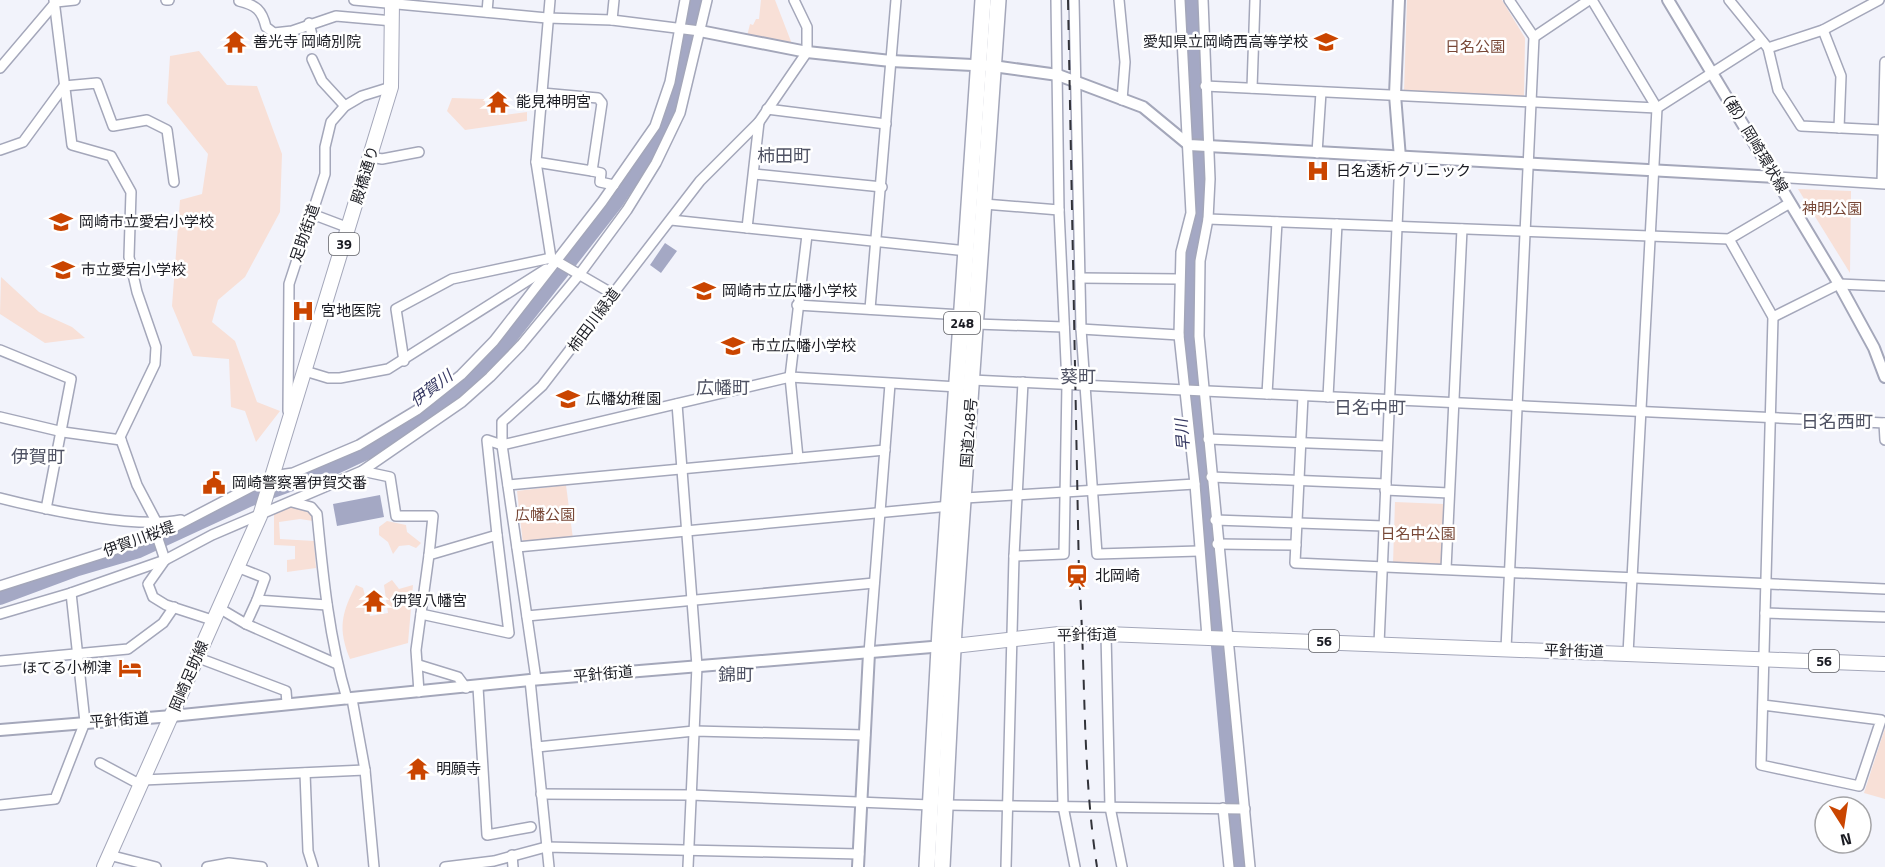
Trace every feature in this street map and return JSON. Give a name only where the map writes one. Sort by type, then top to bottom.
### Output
[{"type":"highway","name":"国道248号","points":[[947,646],[964,498],[984,204],[983,0]]},
{"type":"highway","name":"国道248号","points":[[927,867],[938,805],[947,646],[950,506],[967,251],[985,66],[998,0]]},
{"type":"highway","name":"国道248号","points":[[938,805],[942,867]]},
{"type":"main road","name":"殿橋通り","points":[[271,480],[391,87],[392,2]]},
{"type":"main road","name":"岡崎足助線","points":[[106,861],[261,512],[271,480]]},
{"type":"main road","name":"平針街道","points":[[947,646],[1059,634],[1207,637]]},
{"type":"main road","name":"56","points":[[1207,637],[1228,638]]},
{"type":"main road","name":"平針街道","points":[[1228,638],[1885,664]]},
{"type":"street","points":[[0,68],[55,1],[75,0]]},
{"type":"street","points":[[354,0],[680,28],[807,52],[891,61],[985,66],[1058,75],[1143,106],[1189,146],[1883,183],[1882,130],[1885,63]]},
{"type":"street","points":[[487,12],[488,0]]},
{"type":"street","points":[[550,0],[536,162],[554,261]]},
{"type":"street","points":[[612,21],[614,0]]},
{"type":"street","name":"伊賀川桜堤","points":[[0,586],[157,536],[271,480],[359,445],[417,410],[461,375],[486,350],[614,185],[655,126],[670,82],[685,0]]},
{"type":"street","name":"伊賀川桜堤","points":[[0,614],[71,593],[165,560],[261,512],[292,502],[362,471],[462,402],[521,345],[579,275],[627,210],[656,163],[680,113],[707,0]]},
{"type":"street","points":[[794,0],[807,27],[807,52]]},
{"type":"street","points":[[870,309],[896,0]]},
{"type":"street","points":[[1014,556],[1064,554],[1066,384],[1059,210],[1056,0]]},
{"type":"street","points":[[1074,0],[1083,385],[1097,554],[1199,551]]},
{"type":"street","points":[[1119,0],[1125,62],[1122,100]]},
{"type":"street","points":[[1180,0],[1191,213],[1181,252],[1179,335],[1195,484],[1207,637]]},
{"type":"street","points":[[1203,0],[1208,219],[1200,261],[1199,336],[1217,544],[1250,867]]},
{"type":"street","points":[[1252,88],[1255,0]]},
{"type":"street","points":[[1378,644],[1400,158],[1395,95],[1399,0]]},
{"type":"street","points":[[1506,649],[1530,164],[1533,37],[1509,0]]},
{"type":"street","points":[[1533,37],[1591,0],[1658,108],[1628,654]]},
{"type":"street","name":"（都）岡崎環状線","points":[[1668,0],[1839,284],[1874,348],[1885,377]]},
{"type":"street","points":[[1729,0],[1765,45],[1778,90],[1801,126],[1882,130]]},
{"type":"street","points":[[1205,86],[1658,108],[1712,73],[1765,45],[1823,30],[1860,4],[1879,0]]},
{"type":"street","points":[[55,1],[72,145],[111,156],[131,192],[129,257],[137,292],[156,347],[155,364],[124,427],[121,440],[137,485],[157,524]]},
{"type":"street","points":[[239,1],[252,4],[262,13],[266,27],[274,33],[291,31],[309,23],[336,16],[393,21]]},
{"type":"street","points":[[309,23],[313,39]]},
{"type":"street","points":[[1823,30],[1841,76],[1839,128]]},
{"type":"street","name":"柿田川緑道","points":[[546,847],[527,616],[502,445],[502,422],[542,386],[700,181],[759,122],[807,52]]},
{"type":"street","points":[[312,59],[322,81],[345,106],[362,96],[391,87]]},
{"type":"street","points":[[0,150],[23,142],[64,86],[97,83],[113,126],[147,120],[168,130],[174,182]]},
{"type":"street","points":[[1317,153],[1321,92]]},
{"type":"street","points":[[542,93],[598,98],[602,103],[592,171]]},
{"type":"street","name":"足助街道","points":[[289,417],[289,284],[325,174],[325,147],[331,122],[345,106]]},
{"type":"street","points":[[767,109],[886,123]]},
{"type":"street","points":[[747,228],[759,122]]},
{"type":"street","points":[[371,156],[382,159],[420,153]]},
{"type":"street","points":[[536,162],[601,173],[600,182],[614,185]]},
{"type":"street","points":[[754,174],[882,187]]},
{"type":"street","points":[[1208,219],[1729,239],[1790,202]]},
{"type":"street","points":[[984,204],[1059,210]]},
{"type":"street","points":[[312,214],[349,228]]},
{"type":"street","points":[[670,220],[967,251]]},
{"type":"street","points":[[1267,394],[1276,222]]},
{"type":"street","points":[[1328,397],[1337,224]]},
{"type":"street","points":[[1446,570],[1462,229]]},
{"type":"street","points":[[798,458],[790,377],[807,235]]},
{"type":"street","points":[[1729,239],[1773,317],[1761,765],[1859,786],[1881,720],[1763,705]]},
{"type":"street","points":[[305,371],[328,378],[340,378],[388,369],[404,361],[554,261]]},
{"type":"street","points":[[404,361],[396,309],[452,279],[554,261],[613,294]]},
{"type":"street","points":[[1080,278],[1179,279]]},
{"type":"street","points":[[1773,317],[1839,284],[1885,286]]},
{"type":"street","points":[[797,305],[962,315]]},
{"type":"street","points":[[976,324],[1065,327]]},
{"type":"street","points":[[1081,329],[1179,335]]},
{"type":"street","points":[[0,350],[71,380],[63,432],[46,509]]},
{"type":"street","points":[[421,614],[509,633],[487,440],[502,445],[790,377],[958,387]]},
{"type":"street","points":[[972,380],[1885,423],[1885,440]]},
{"type":"street","points":[[1006,867],[1014,556],[1023,382]]},
{"type":"street","points":[[858,867],[869,653],[891,384]]},
{"type":"street","points":[[1303,396],[1295,563],[1885,589]]},
{"type":"street","points":[[676,405],[697,666],[688,867]]},
{"type":"street","points":[[0,417],[63,432],[121,440]]},
{"type":"street","points":[[1208,439],[1387,446]]},
{"type":"street","points":[[508,485],[885,450]]},
{"type":"street","points":[[362,471],[390,477],[396,516],[433,516],[416,650],[419,665],[419,692]]},
{"type":"street","points":[[1211,477],[1299,480],[1449,493]]},
{"type":"street","points":[[964,498],[1195,484]]},
{"type":"street","points":[[0,498],[46,509],[157,524],[194,517]]},
{"type":"street","points":[[292,502],[311,507],[316,514],[337,664],[350,699],[365,770],[374,867]]},
{"type":"street","points":[[517,547],[950,506]]},
{"type":"street","points":[[1215,520],[1384,526]]},
{"type":"street","points":[[429,555],[497,535]]},
{"type":"street","points":[[157,536],[165,560],[148,584],[153,597],[174,607],[215,614],[246,624],[337,664]]},
{"type":"street","points":[[1217,544],[1296,545]]},
{"type":"street","points":[[237,567],[264,579],[246,624]]},
{"type":"street","points":[[527,616],[874,583]]},
{"type":"street","points":[[0,805],[55,800],[85,722],[71,593]]},
{"type":"street","points":[[257,600],[327,605]]},
{"type":"street","points":[[0,661],[128,649],[163,623],[174,607]]},
{"type":"street","points":[[1765,613],[1885,617]]},
{"type":"street","points":[[1059,634],[1063,806],[1075,867]]},
{"type":"street","points":[[1106,634],[1110,807],[1122,867]]},
{"type":"street","name":"平針街道","points":[[0,730],[172,716],[533,680],[947,646]]},
{"type":"street","points":[[196,657],[286,691],[287,703]]},
{"type":"street","points":[[419,665],[458,677],[466,688]]},
{"type":"street","points":[[478,687],[487,835],[531,827]]},
{"type":"street","points":[[537,747],[694,731],[865,735]]},
{"type":"street","points":[[100,763],[142,782],[365,770]]},
{"type":"street","points":[[304,773],[308,851],[313,867]]},
{"type":"street","points":[[541,794],[692,795],[938,805],[1245,809]]},
{"type":"street","points":[[1223,808],[1229,867]]},
{"type":"street","points":[[445,867],[494,861],[546,847],[859,854]]},
{"type":"street","points":[[546,847],[549,867]]},
{"type":"street","points":[[512,855],[513,867]]},
{"type":"street","points":[[106,861],[156,867]]},
{"type":"street","points":[[210,867],[229,863],[262,867]]},
{"type":"green space","points":[[761,0],[775,0],[792,44],[747,36],[750,24],[753,25],[756,19],[759,19]]},
{"type":"green space","name":"日名公園","points":[[1407,0],[1502,0],[1525,38],[1524,97],[1404,92]]},
{"type":"green space","points":[[199,51],[227,85],[257,86],[282,154],[280,212],[245,277],[218,300],[212,322],[235,341],[257,402],[280,411],[256,442],[245,411],[231,407],[229,359],[193,356],[172,306],[180,200],[202,194],[208,154],[167,103],[170,56]]},
{"type":"green space","points":[[452,98],[484,99],[488,113],[505,115],[527,112],[527,121],[465,130],[447,111]]},
{"type":"green space","name":"神明公園","points":[[1798,189],[1851,191],[1850,273]]},
{"type":"green space","points":[[1,277],[39,312],[72,327],[85,338],[45,343],[0,314]]},
{"type":"green space","name":"広幡公園","points":[[566,485],[573,539],[523,544],[517,491]]},
{"type":"green space","name":"日名中公園","points":[[1395,502],[1444,504],[1442,566],[1393,564]]},
{"type":"green space","points":[[291,507],[312,513],[313,521],[300,519],[279,522],[280,539],[314,541],[316,568],[287,572],[287,560],[295,559],[295,546],[274,545],[274,514]]},
{"type":"green space","points":[[387,521],[406,525],[407,532],[421,543],[416,548],[409,545],[399,546],[393,554],[388,542],[379,535],[379,527]]},
{"type":"green space","points":[[392,580],[399,589],[413,585],[408,643],[350,659],[344,639],[343,622],[344,613],[356,585],[363,588],[370,616],[388,613],[384,585]]},
{"type":"green space","points":[[1885,728],[1885,799],[1864,793]]},
{"type":"water","points":[[665,243],[677,251],[661,273],[650,265]]},
{"type":"water","points":[[380,495],[384,517],[337,526],[333,504]]},
{"type":"waterway","name":"伊賀川","points":[[0,598],[78,569],[139,551],[249,500],[330,470],[377,448],[456,392],[504,346],[616,203],[654,145],[670,115],[695,0]]},
{"type":"waterway","name":"早川","points":[[1192,0],[1202,221],[1190,262],[1190,337],[1238,867]]},
{"type":"railway","points":[[1068,0],[1079,576],[1089,794],[1097,867]]},
{"type":"place","name":"善光寺 岡崎別院","points":[[235,42]]},
{"type":"place","name":"愛知県立岡崎西高等学校","points":[[1326,42]]},
{"type":"place","name":"能見神明宮","points":[[498,102]]},
{"type":"place","name":"日名透析クリニック","points":[[1318,171]]},
{"type":"place","name":"岡崎市立愛宕小学校","points":[[61,222]]},
{"type":"place","name":"市立愛宕小学校","points":[[63,270]]},
{"type":"place","name":"岡崎市立広幡小学校","points":[[704,291]]},
{"type":"place","name":"宮地医院","points":[[303,311]]},
{"type":"place","name":"市立広幡小学校","points":[[733,346]]},
{"type":"place","name":"広幡幼稚園","points":[[568,399]]},
{"type":"place","name":"岡崎警察署伊賀交番","points":[[214,483]]},
{"type":"place","name":"北岡崎","points":[[1077,576]]},
{"type":"place","name":"伊賀八幡宮","points":[[374,601]]},
{"type":"place","name":"ほてる小栁津","points":[[130,668]]},
{"type":"place","name":"明願寺","points":[[418,769]]},
{"type":"district","name":"柿田町","points":[[784,156]]},
{"type":"district","name":"葵町","points":[[1078,377]]},
{"type":"district","name":"広幡町","points":[[723,388]]},
{"type":"district","name":"日名中町","points":[[1370,408]]},
{"type":"district","name":"日名西町","points":[[1837,422]]},
{"type":"district","name":"伊賀町","points":[[38,457]]},
{"type":"district","name":"錦町","points":[[736,675]]}]
